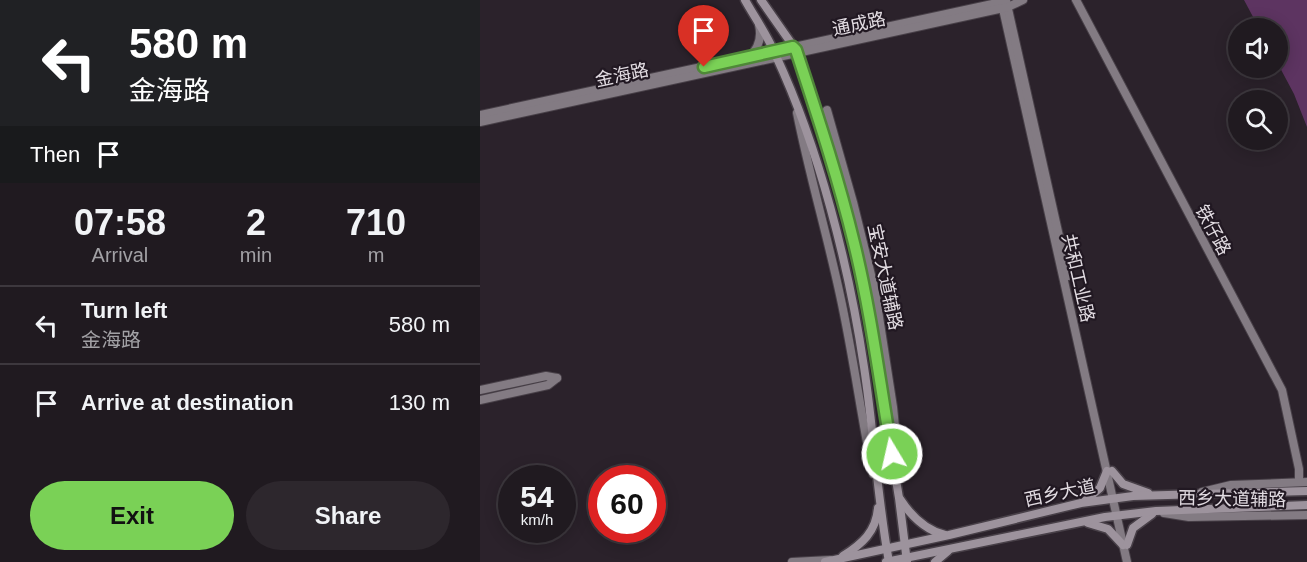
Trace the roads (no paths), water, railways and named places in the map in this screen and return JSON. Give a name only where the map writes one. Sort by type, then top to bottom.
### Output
[{"type":"main road","points":[[745,0],[776,54],[823,184],[853,305],[864,367],[888,562]]},
{"type":"main road","points":[[761,0],[800,49],[833,163],[867,304],[907,560]]},
{"type":"main road","points":[[1081,503],[1095,494],[1109,471],[1123,484],[1157,495]]},
{"type":"main road","name":"西乡大道","points":[[825,562],[1081,503],[1157,495],[1307,491]]},
{"type":"main road","points":[[899,498],[911,515],[922,524],[934,532],[949,535]]},
{"type":"main road","points":[[838,559],[859,545],[870,534],[878,513],[879,499]]},
{"type":"main road","name":"西乡大道","points":[[888,562],[907,560],[1119,515],[1307,505]]},
{"type":"main road","points":[[1081,522],[1093,523],[1108,529],[1125,545],[1133,528],[1156,512]]},
{"type":"main road","points":[[935,562],[951,549]]},
{"type":"street","name":"通成路","points":[[800,49],[1023,0]]},
{"type":"street","name":"铁仔路","points":[[1076,0],[1282,390],[1303,482]]},
{"type":"street","name":"共和工业路","points":[[1005,3],[1129,562]]},
{"type":"street","points":[[749,57],[760,42],[758,24]]},
{"type":"street","name":"金海路","points":[[480,122],[800,49]]},
{"type":"street","name":"金海路","points":[[480,115],[749,57],[776,54]]},
{"type":"street","name":"宝安大道辅路","points":[[827,110],[875,291],[893,407],[895,434],[892,454]]},
{"type":"street","points":[[480,390],[546,376],[557,378],[548,385],[480,400]]},
{"type":"street","name":"西乡大道辅路","points":[[1196,494],[1231,485],[1303,482]]},
{"type":"street","name":"西乡大道辅路","points":[[1156,512],[1189,517],[1307,515]]},
{"type":"street","points":[[792,562],[838,559]]}]
